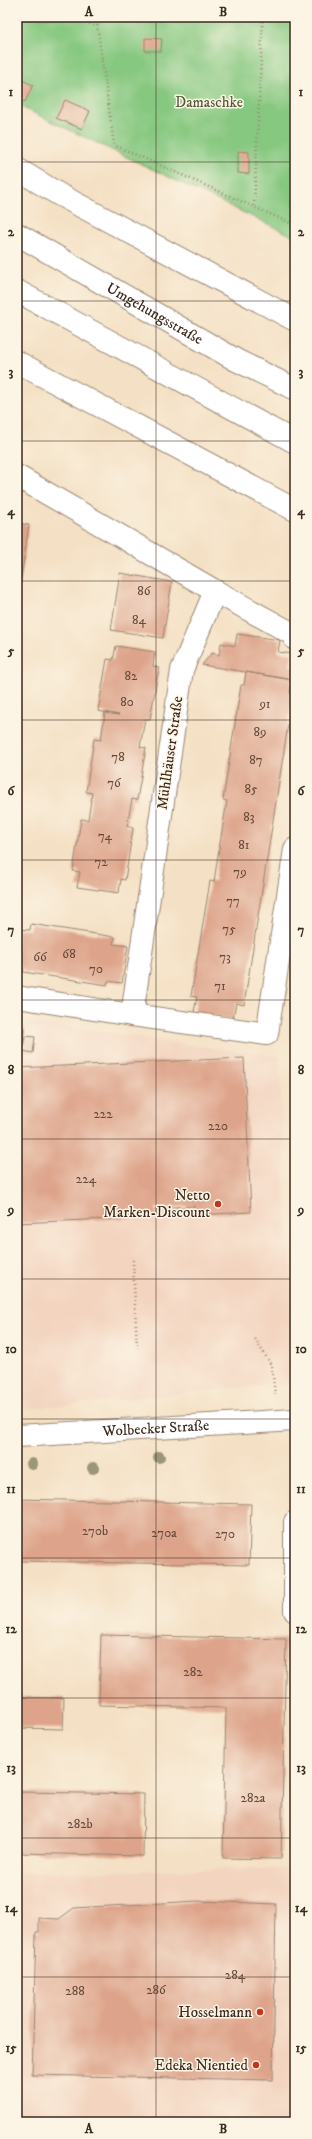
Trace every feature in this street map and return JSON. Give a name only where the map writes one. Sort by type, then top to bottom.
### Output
[{"type":"main road","points":[[17,169],[60,195],[295,320]]},
{"type":"main road","name":"Umgehungsstraße","points":[[17,234],[236,360],[295,389]]},
{"type":"main road","points":[[17,291],[295,442]]},
{"type":"main road","points":[[17,362],[295,510]]},
{"type":"main road","points":[[17,476],[215,591],[291,633],[295,638]]},
{"type":"main road","name":"Mühlhäuser Straße","points":[[132,1015],[182,670],[215,591]]},
{"type":"main road","points":[[17,997],[267,1034],[295,849]]},
{"type":"main road","name":"Wolbecker Straße","points":[[17,1436],[286,1420]]},
{"type":"main road","points":[[295,1522],[295,1611]]},
{"type":"path","points":[[75,17],[97,27]]},
{"type":"path","points":[[96,17],[114,145],[295,225]]},
{"type":"path","points":[[254,206],[263,17]]},
{"type":"path","points":[[133,1260],[137,1348]]},
{"type":"path","points":[[255,1339],[272,1366],[286,1420]]},
{"type":"shaded area","points":[[17,1020],[279,1057],[286,1215],[295,1303],[295,1384],[263,1385],[17,1410]]},
{"type":"shaded area","points":[[295,1868],[295,2122],[17,2122],[17,1873]]},
{"type":"green space","name":"Damaschke","points":[[17,17],[295,17],[295,237],[17,105]]},
{"type":"building","points":[[145,38],[162,39],[161,51],[145,51]]},
{"type":"building","points":[[17,78],[33,85],[25,102],[17,99]]},
{"type":"building","points":[[65,100],[90,111],[82,129],[56,118]]},
{"type":"building","points":[[238,151],[249,152],[249,174],[238,173]]},
{"type":"building","points":[[17,523],[29,525],[18,599],[17,599]]},
{"type":"building","points":[[120,573],[172,582],[163,638],[111,630]]},
{"type":"building","points":[[237,634],[280,640],[278,652],[292,654],[290,666],[295,666],[295,680],[202,665],[212,653],[219,655],[221,643],[235,646]]},
{"type":"building","points":[[116,646],[155,652],[153,666],[159,668],[150,719],[145,719],[140,747],[146,748],[137,800],[132,799],[127,826],[133,828],[125,880],[121,879],[119,893],[77,887],[80,872],[73,871],[81,819],[88,820],[92,793],[86,792],[94,739],[101,740],[105,713],[119,715],[98,711],[107,659],[113,660]]},
{"type":"building","points":[[246,672],[292,680],[290,693],[293,693],[244,1005],[236,1003],[233,1019],[194,1012],[197,997],[191,996],[210,881],[214,882],[227,801],[223,800],[241,685],[244,685]]},
{"type":"building","points":[[31,924],[115,937],[113,944],[128,946],[122,983],[108,981],[107,985],[23,972],[24,969],[17,968],[17,929],[30,930]]},
{"type":"building","points":[[17,1025],[25,1027],[19,1063],[17,1062]]},
{"type":"building","points":[[25,1036],[35,1037],[33,1053],[23,1051]]},
{"type":"building","points":[[244,1058],[251,1212],[194,1215],[194,1206],[156,1208],[156,1217],[17,1223],[17,1068]]},
{"type":"building","points":[[17,1499],[251,1504],[249,1565],[17,1561]]},
{"type":"building","points":[[101,1635],[286,1639],[281,1859],[223,1858],[226,1708],[99,1705]]},
{"type":"building","points":[[17,1697],[64,1698],[63,1729],[17,1728]]},
{"type":"building","points":[[17,1792],[144,1794],[143,1856],[17,1853]]},
{"type":"building","points":[[198,1901],[276,1904],[273,2080],[32,2075],[36,1932],[39,1932],[39,1918],[59,1919],[74,1908]]},
{"type":"place","name":"Netto Marken-Discount","points":[[218,1204]]},
{"type":"place","name":"Hosselmann","points":[[260,2012]]},
{"type":"place","name":"Edeka Nientied","points":[[256,2065]]}]
